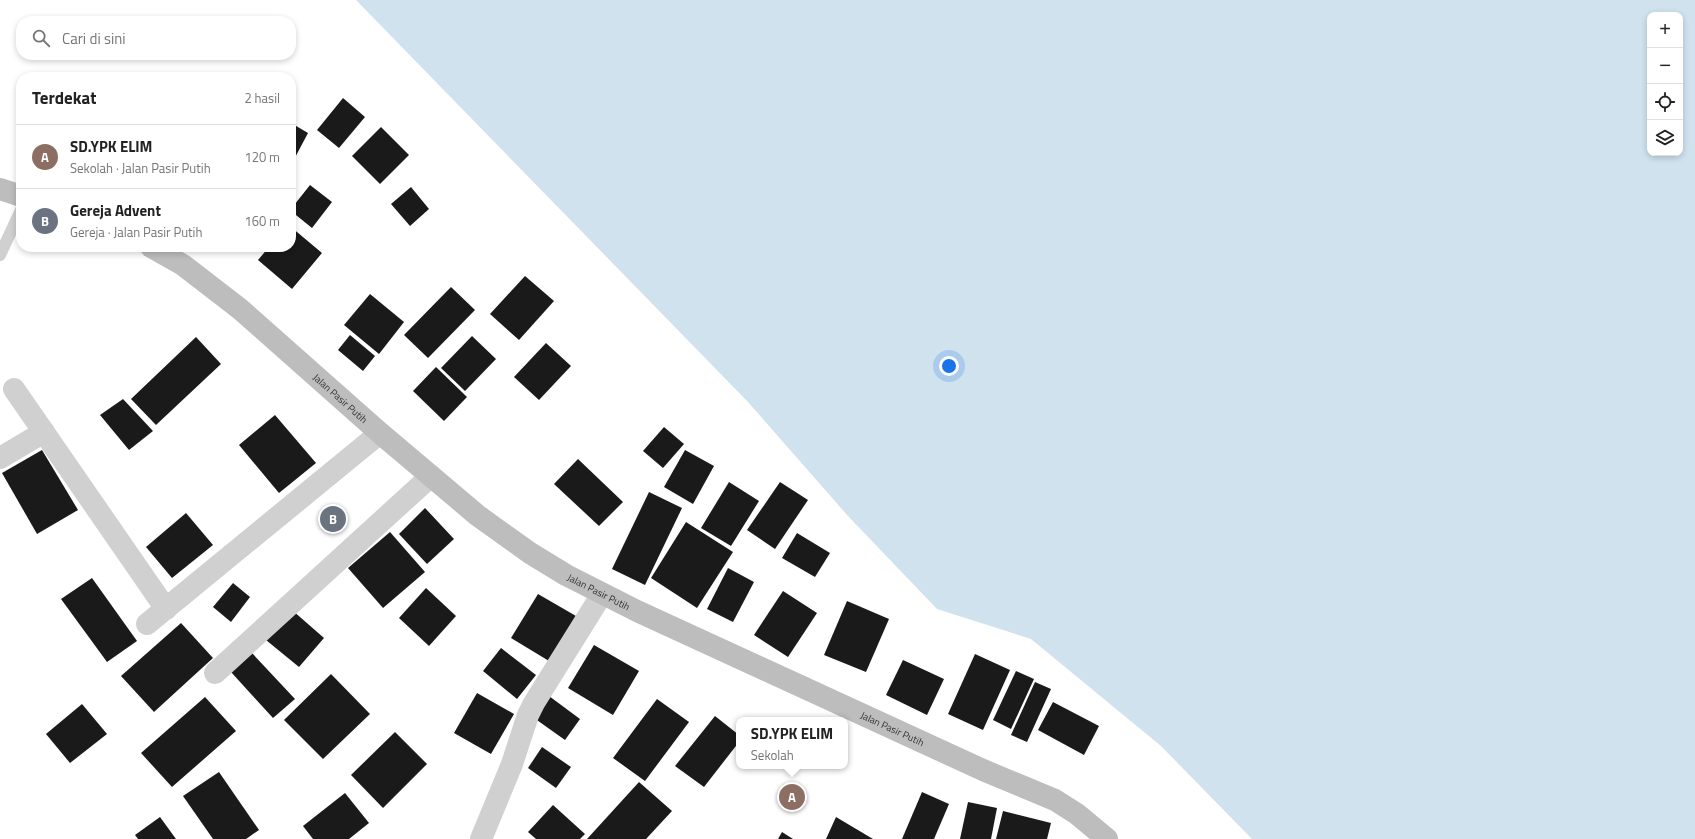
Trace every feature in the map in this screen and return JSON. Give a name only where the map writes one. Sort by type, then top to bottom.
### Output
[{"type":"main road","points":[[0,189],[16,194]]},
{"type":"main road","name":"Jalan Pasir Putih","points":[[161,252],[184,265],[240,309],[380,433],[477,515],[501,533],[566,575],[602,594],[968,764],[1054,800],[1077,814],[1107,839]]},
{"type":"street","points":[[14,389],[166,609]]},
{"type":"street","points":[[0,458],[44,432]]},
{"type":"street","points":[[147,624],[380,433]]},
{"type":"street","points":[[215,673],[431,476]]},
{"type":"street","points":[[481,839],[512,764],[528,715],[602,594]]},
{"type":"lane","points":[[0,255],[16,221]]},
{"type":"water","points":[[356,0],[1695,0],[1695,839],[1252,839],[1161,746],[1031,639],[937,609],[848,516],[748,402]]},
{"type":"building","points":[[343,98],[365,117],[339,148],[317,130]]},
{"type":"building","points":[[296,126],[308,133],[296,156]]},
{"type":"building","points":[[381,127],[409,155],[380,184],[352,156]]},
{"type":"building","points":[[310,185],[332,202],[312,228],[296,215],[296,203]]},
{"type":"building","points":[[411,187],[429,209],[410,226],[391,204]]},
{"type":"building","points":[[296,231],[322,253],[292,289],[258,260],[265,252],[296,252]]},
{"type":"building","points":[[525,276],[554,301],[519,340],[490,314]]},
{"type":"building","points":[[451,287],[475,310],[428,358],[404,335]]},
{"type":"building","points":[[370,294],[404,322],[379,354],[344,325]]},
{"type":"building","points":[[350,335],[375,356],[363,371],[338,350]]},
{"type":"building","points":[[472,336],[496,359],[465,391],[441,368]]},
{"type":"building","points":[[196,337],[221,364],[156,425],[131,399]]},
{"type":"building","points":[[546,343],[571,366],[539,400],[514,377]]},
{"type":"building","points":[[436,367],[467,397],[444,421],[413,391]]},
{"type":"building","points":[[123,399],[153,431],[129,450],[100,415]]},
{"type":"building","points":[[275,415],[316,463],[279,493],[239,445]]},
{"type":"building","points":[[664,427],[684,444],[663,468],[643,451]]},
{"type":"building","points":[[42,450],[78,510],[37,534],[2,473]]},
{"type":"building","points":[[685,450],[714,466],[693,504],[664,487]]},
{"type":"building","points":[[578,459],[623,502],[599,526],[554,484]]},
{"type":"building","points":[[729,482],[759,501],[731,546],[701,528]]},
{"type":"building","points":[[780,482],[808,500],[775,549],[747,530]]},
{"type":"building","points":[[649,492],[682,508],[645,585],[612,569]]},
{"type":"building","points":[[425,508],[454,539],[427,564],[399,534]]},
{"type":"building","points":[[186,513],[213,545],[172,578],[146,547]]},
{"type":"building","points":[[686,522],[733,552],[697,608],[651,578]]},
{"type":"building","points":[[390,532],[425,572],[383,608],[348,568]]},
{"type":"building","points":[[797,533],[830,553],[815,577],[782,558]]},
{"type":"building","points":[[728,568],[754,582],[733,622],[707,609]]},
{"type":"building","points":[[92,578],[137,641],[107,662],[61,599]]},
{"type":"building","points":[[233,583],[250,597],[231,622],[213,607]]},
{"type":"building","points":[[426,588],[456,616],[429,646],[399,618]]},
{"type":"building","points":[[783,591],[817,613],[788,657],[754,635]]},
{"type":"building","points":[[538,594],[576,616],[549,661],[511,638]]},
{"type":"building","points":[[847,601],[889,619],[866,672],[824,655]]},
{"type":"building","points":[[292,610],[324,638],[299,667],[266,640]]},
{"type":"building","points":[[181,623],[213,658],[154,712],[121,676]]},
{"type":"building","points":[[594,645],[639,671],[613,715],[568,688]]},
{"type":"building","points":[[501,648],[536,675],[517,699],[483,671]]},
{"type":"building","points":[[252,653],[295,699],[273,718],[231,672]]},
{"type":"building","points":[[975,654],[1010,670],[983,730],[948,714]]},
{"type":"building","points":[[903,660],[944,679],[927,715],[886,695]]},
{"type":"building","points":[[1016,671],[1034,679],[1011,729],[993,720]]},
{"type":"building","points":[[331,674],[370,714],[323,759],[284,720]]},
{"type":"building","points":[[1035,682],[1051,689],[1027,742],[1011,735]]},
{"type":"building","points":[[477,693],[514,714],[491,754],[454,733]]},
{"type":"building","points":[[549,696],[580,719],[565,740],[534,718]]},
{"type":"building","points":[[205,697],[236,731],[172,787],[141,753]]},
{"type":"building","points":[[657,699],[689,722],[645,781],[613,758]]},
{"type":"building","points":[[1053,702],[1099,726],[1084,755],[1038,730]]},
{"type":"building","points":[[82,704],[107,734],[70,763],[46,734]]},
{"type":"building","points":[[715,716],[736,733],[736,746],[704,787],[675,766]]},
{"type":"building","points":[[395,732],[427,764],[383,808],[351,775]]},
{"type":"building","points":[[542,747],[571,767],[556,788],[528,768]]},
{"type":"building","points":[[219,772],[259,830],[246,839],[213,839],[183,796]]},
{"type":"building","points":[[639,782],[672,811],[646,839],[587,839]]},
{"type":"building","points":[[922,792],[949,804],[934,839],[902,839]]},
{"type":"building","points":[[345,793],[369,823],[349,839],[313,839],[303,826]]},
{"type":"building","points":[[968,802],[997,808],[991,839],[960,839]]},
{"type":"building","points":[[553,805],[585,834],[580,839],[536,839],[528,832]]},
{"type":"building","points":[[1003,811],[1051,823],[1047,839],[996,839]]},
{"type":"building","points":[[160,817],[176,839],[138,839],[135,835]]},
{"type":"building","points":[[836,817],[873,839],[826,839]]},
{"type":"building","points":[[782,832],[793,839],[778,839]]},
{"type":"place","name":"Gereja Advent","points":[[333,519]]},
{"type":"place","name":"SD.YPK ELIM","points":[[792,797]]}]
